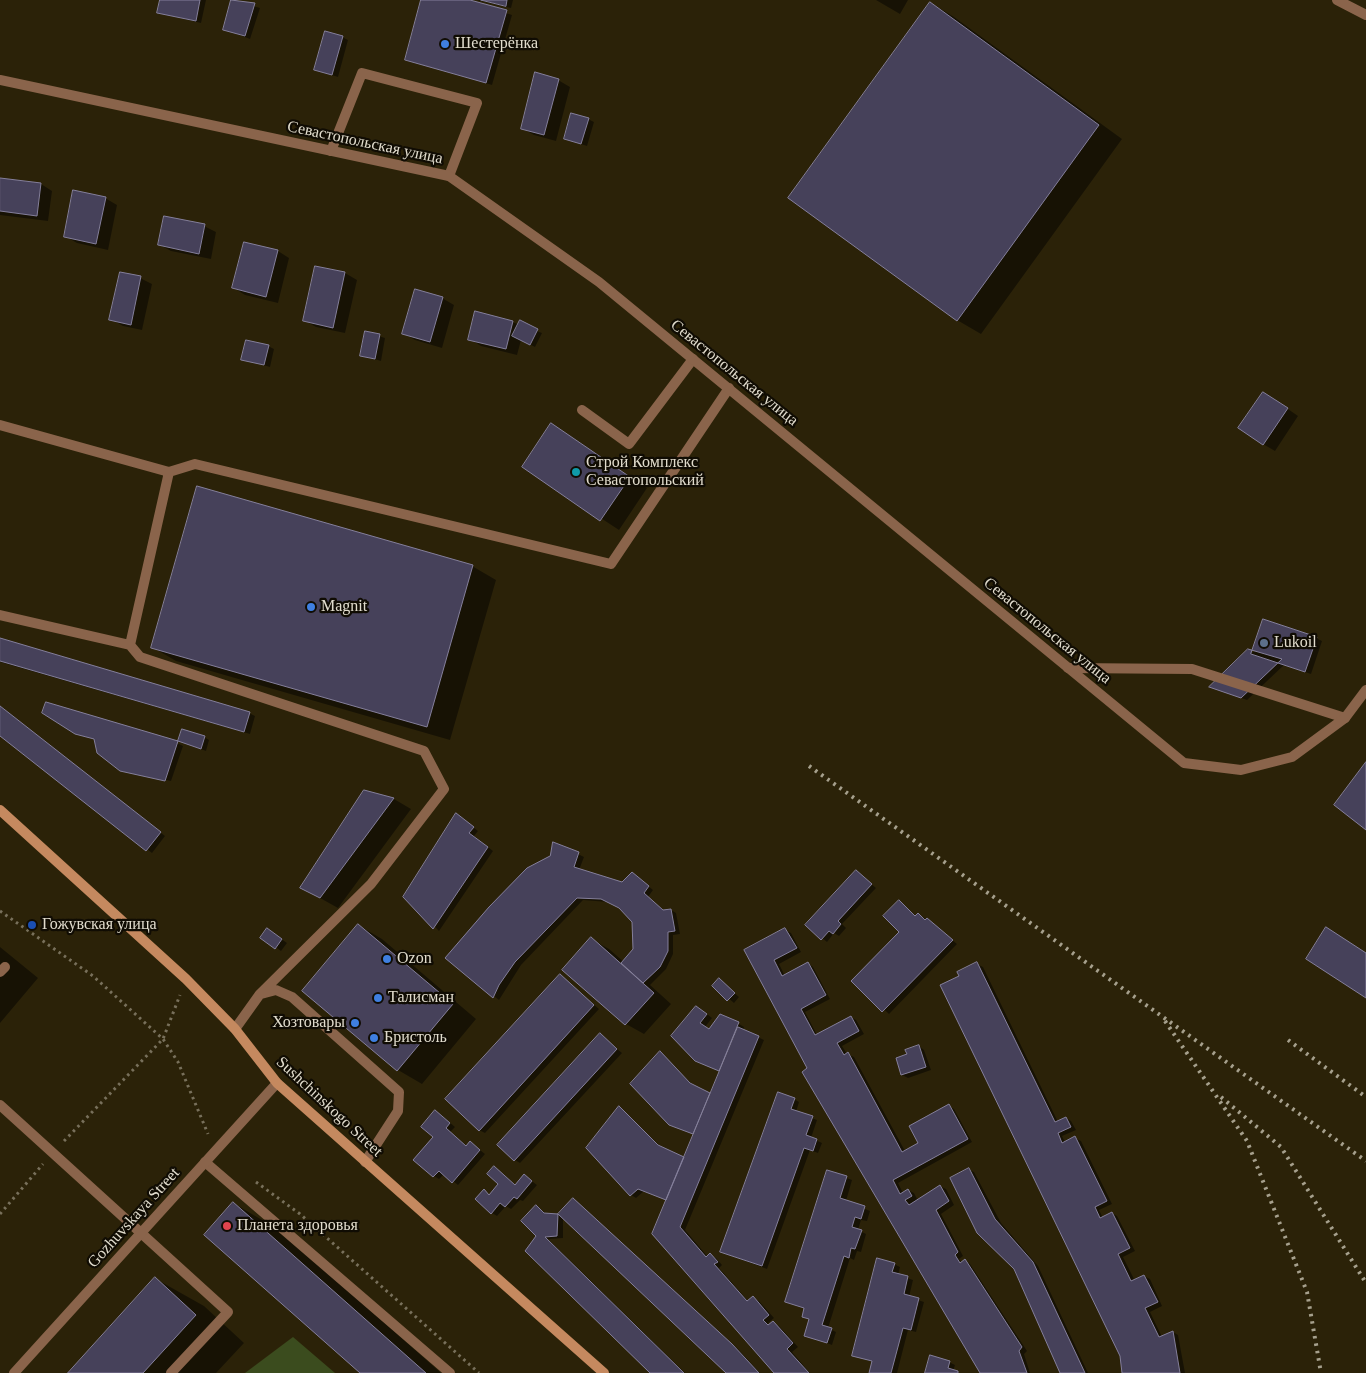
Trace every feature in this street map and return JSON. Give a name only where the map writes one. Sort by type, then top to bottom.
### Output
[{"type":"street","points":[[1337,0],[1366,15]]},
{"type":"street","points":[[331,151],[362,73],[477,104],[449,176]]},
{"type":"street","name":"Севастопольская улица","points":[[0,80],[449,176],[599,282],[1184,763],[1241,770],[1292,757],[1345,718],[1366,690]]},
{"type":"street","points":[[582,410],[629,444],[693,359]]},
{"type":"street","points":[[0,425],[169,472],[195,464],[612,564],[729,388]]},
{"type":"street","points":[[130,645],[169,472]]},
{"type":"street","points":[[0,615],[130,645],[140,657],[424,751],[444,789],[371,884],[260,994],[235,1029]]},
{"type":"street","points":[[1068,668],[1192,669],[1345,718]]},
{"type":"street","name":"Sushchinskogo Street","points":[[0,810],[186,978],[235,1029],[277,1083],[604,1373]]},
{"type":"street","points":[[260,994],[276,990],[292,997],[398,1092],[398,1111],[366,1162]]},
{"type":"street","name":"Gozhuvskaya Street","points":[[14,1373],[277,1083]]},
{"type":"street","points":[[0,1105],[228,1312],[172,1373]]},
{"type":"street","points":[[205,1162],[450,1373]]},
{"type":"path","points":[[0,911],[93,976],[163,1039],[178,1062],[215,1150]]},
{"type":"path","points":[[0,1214],[52,1154],[163,1039],[186,978]]},
{"type":"path","points":[[250,1177],[300,1214],[479,1373]]},
{"type":"green space","points":[[293,1337],[335,1373],[245,1373]]},
{"type":"building","points":[[160,0],[200,0],[196,21],[157,13]]},
{"type":"building","points":[[231,0],[255,3],[245,36],[223,30]]},
{"type":"building","points":[[421,0],[470,0],[507,10],[486,83],[405,60]]},
{"type":"building","points":[[481,0],[507,0],[506,6]]},
{"type":"building","points":[[930,2],[1099,125],[957,321],[788,198]]},
{"type":"building","points":[[325,31],[343,36],[332,75],[314,70]]},
{"type":"building","points":[[535,72],[559,79],[544,135],[521,129]]},
{"type":"building","points":[[571,113],[589,118],[581,144],[564,139]]},
{"type":"building","points":[[0,178],[41,183],[37,216],[0,211]]},
{"type":"building","points":[[73,190],[106,197],[96,244],[64,237]]},
{"type":"building","points":[[164,216],[205,224],[199,254],[158,245]]},
{"type":"building","points":[[244,242],[278,250],[266,297],[232,288]]},
{"type":"building","points":[[315,266],[345,272],[333,328],[303,321]]},
{"type":"building","points":[[120,272],[141,276],[131,325],[109,320]]},
{"type":"building","points":[[415,289],[443,297],[430,342],[402,334]]},
{"type":"building","points":[[475,311],[513,321],[506,349],[468,340]]},
{"type":"building","points":[[520,320],[538,329],[530,345],[512,336]]},
{"type":"building","points":[[365,331],[380,334],[375,359],[360,356]]},
{"type":"building","points":[[246,340],[269,345],[264,365],[241,360]]},
{"type":"building","points":[[1263,392],[1288,408],[1263,445],[1238,428]]},
{"type":"building","name":"Строй Комплекс Севастопольский","points":[[551,423],[630,477],[600,521],[522,467]]},
{"type":"building","points":[[197,486],[473,565],[427,727],[151,648]]},
{"type":"building","points":[[1263,619],[1317,637],[1305,672],[1251,654]]},
{"type":"building","points":[[0,638],[250,712],[244,732],[0,661]]},
{"type":"building","points":[[1248,649],[1282,659],[1241,698],[1209,687]]},
{"type":"building","points":[[46,702],[178,741],[165,781],[120,771],[97,753],[94,739],[75,734],[42,713]]},
{"type":"building","points":[[0,706],[161,832],[146,851],[0,736]]},
{"type":"building","points":[[182,729],[205,736],[201,749],[178,741]]},
{"type":"building","points":[[1366,762],[1366,830],[1334,805]]},
{"type":"building","points":[[364,790],[394,798],[320,898],[300,888]]},
{"type":"building","points":[[456,813],[474,827],[469,833],[488,847],[433,929],[403,897]]},
{"type":"building","points":[[553,842],[579,852],[574,867],[622,882],[632,872],[649,886],[644,893],[663,910],[671,909],[675,931],[668,932],[668,951],[660,967],[643,983],[621,963],[633,949],[632,922],[619,908],[601,899],[577,898],[515,962],[499,985],[493,998],[445,958],[489,907],[527,868],[550,856]]},
{"type":"building","points":[[856,870],[872,884],[838,921],[841,924],[833,934],[829,931],[821,940],[805,925]]},
{"type":"building","points":[[899,900],[915,916],[918,913],[925,920],[927,918],[953,940],[882,1012],[851,981],[899,932],[883,916]]},
{"type":"building","name":"Талисман","points":[[358,924],[453,1004],[397,1071],[302,991]]},
{"type":"building","points":[[1326,927],[1366,953],[1366,998],[1306,959]]},
{"type":"building","points":[[267,928],[282,939],[275,949],[260,938]]},
{"type":"building","points":[[785,928],[797,948],[774,960],[782,976],[808,962],[826,995],[801,1009],[815,1035],[851,1016],[859,1031],[837,1043],[844,1055],[848,1052],[902,1152],[918,1143],[909,1126],[949,1104],[968,1139],[893,1180],[900,1194],[908,1189],[912,1196],[905,1200],[909,1205],[940,1185],[949,1201],[936,1210],[958,1252],[955,1255],[960,1263],[965,1259],[1022,1347],[1019,1351],[1027,1373],[980,1373],[802,1072],[807,1068],[744,950]]},
{"type":"building","points":[[591,937],[654,993],[625,1025],[562,970]]},
{"type":"building","points":[[977,962],[1055,1122],[1066,1117],[1071,1127],[1058,1133],[1062,1143],[1075,1136],[1107,1201],[1095,1207],[1100,1218],[1112,1212],[1130,1248],[1118,1254],[1131,1281],[1144,1275],[1158,1302],[1145,1308],[1159,1337],[1173,1331],[1180,1373],[1122,1373],[1120,1356],[940,985],[959,976],[957,972]]},
{"type":"building","points":[[560,974],[594,1005],[479,1131],[445,1099]]},
{"type":"building","points":[[719,978],[735,993],[727,1001],[712,986]]},
{"type":"building","points":[[696,1006],[707,1014],[700,1023],[709,1029],[720,1014],[739,1022],[719,1071],[695,1061],[671,1036]]},
{"type":"building","points":[[738,1027],[759,1036],[680,1227],[706,1257],[710,1253],[718,1262],[714,1264],[747,1301],[753,1296],[769,1315],[763,1320],[768,1325],[773,1321],[793,1343],[787,1349],[809,1373],[774,1373],[652,1234]]},
{"type":"building","points":[[600,1033],[617,1049],[514,1161],[497,1145]]},
{"type":"building","points":[[919,1045],[926,1067],[901,1075],[896,1058],[907,1054],[905,1050]]},
{"type":"building","points":[[660,1051],[690,1083],[710,1093],[693,1134],[669,1125],[630,1084]]},
{"type":"building","points":[[778,1092],[795,1098],[791,1109],[813,1116],[806,1135],[817,1139],[813,1151],[804,1148],[762,1266],[720,1252]]},
{"type":"building","points":[[619,1106],[658,1145],[684,1157],[666,1200],[638,1189],[630,1196],[586,1148]]},
{"type":"building","points":[[435,1110],[450,1123],[446,1128],[466,1146],[470,1141],[480,1150],[452,1183],[439,1171],[433,1177],[413,1160],[433,1137],[421,1127]]},
{"type":"building","points":[[494,1166],[515,1185],[524,1174],[532,1181],[517,1199],[514,1197],[505,1207],[500,1203],[491,1214],[475,1199],[484,1189],[489,1195],[498,1184],[487,1174]]},
{"type":"building","points":[[969,1168],[995,1219],[1033,1262],[1085,1373],[1060,1373],[1014,1269],[977,1233],[950,1178]]},
{"type":"building","points":[[827,1170],[847,1176],[840,1198],[865,1206],[861,1219],[855,1217],[852,1227],[862,1230],[855,1249],[851,1248],[849,1258],[844,1256],[822,1325],[832,1328],[827,1343],[804,1336],[809,1319],[802,1317],[804,1308],[785,1302]]},
{"type":"building","points":[[573,1198],[732,1344],[759,1373],[726,1373],[558,1214]]},
{"type":"building","points":[[233,1202],[426,1373],[360,1373],[204,1235]]},
{"type":"building","points":[[536,1205],[544,1213],[558,1214],[557,1236],[545,1237],[684,1373],[650,1373],[525,1251],[536,1236],[521,1221]]},
{"type":"building","points":[[877,1258],[895,1263],[892,1272],[908,1276],[904,1294],[919,1298],[911,1330],[903,1328],[891,1373],[869,1373],[872,1361],[852,1356]]},
{"type":"building","points":[[155,1277],[196,1315],[143,1373],[68,1373]]},
{"type":"building","points":[[930,1355],[950,1361],[948,1368],[958,1371],[958,1373],[925,1373]]},
{"type":"railway","points":[[809,766],[1366,1161]]},
{"type":"railway","points":[[1165,1021],[1247,1141],[1307,1292],[1321,1373]]},
{"type":"railway","points":[[1288,1040],[1366,1097]]},
{"type":"railway","points":[[1221,1097],[1281,1147],[1366,1283]]},
{"type":"place","name":"Шестерёнка","points":[[445,44]]},
{"type":"place","name":"Строй Комплекс Севастопольский","points":[[576,472]]},
{"type":"place","name":"Magnit","points":[[311,607]]},
{"type":"place","name":"Lukoil","points":[[1264,643]]},
{"type":"place","name":"Гожувская улица","points":[[32,925]]},
{"type":"place","name":"Ozon","points":[[387,959]]},
{"type":"place","name":"Талисман","points":[[378,998]]},
{"type":"place","name":"Хозтовары","points":[[355,1023]]},
{"type":"place","name":"Бристоль","points":[[374,1038]]},
{"type":"place","name":"Планета здоровья","points":[[227,1226]]}]
